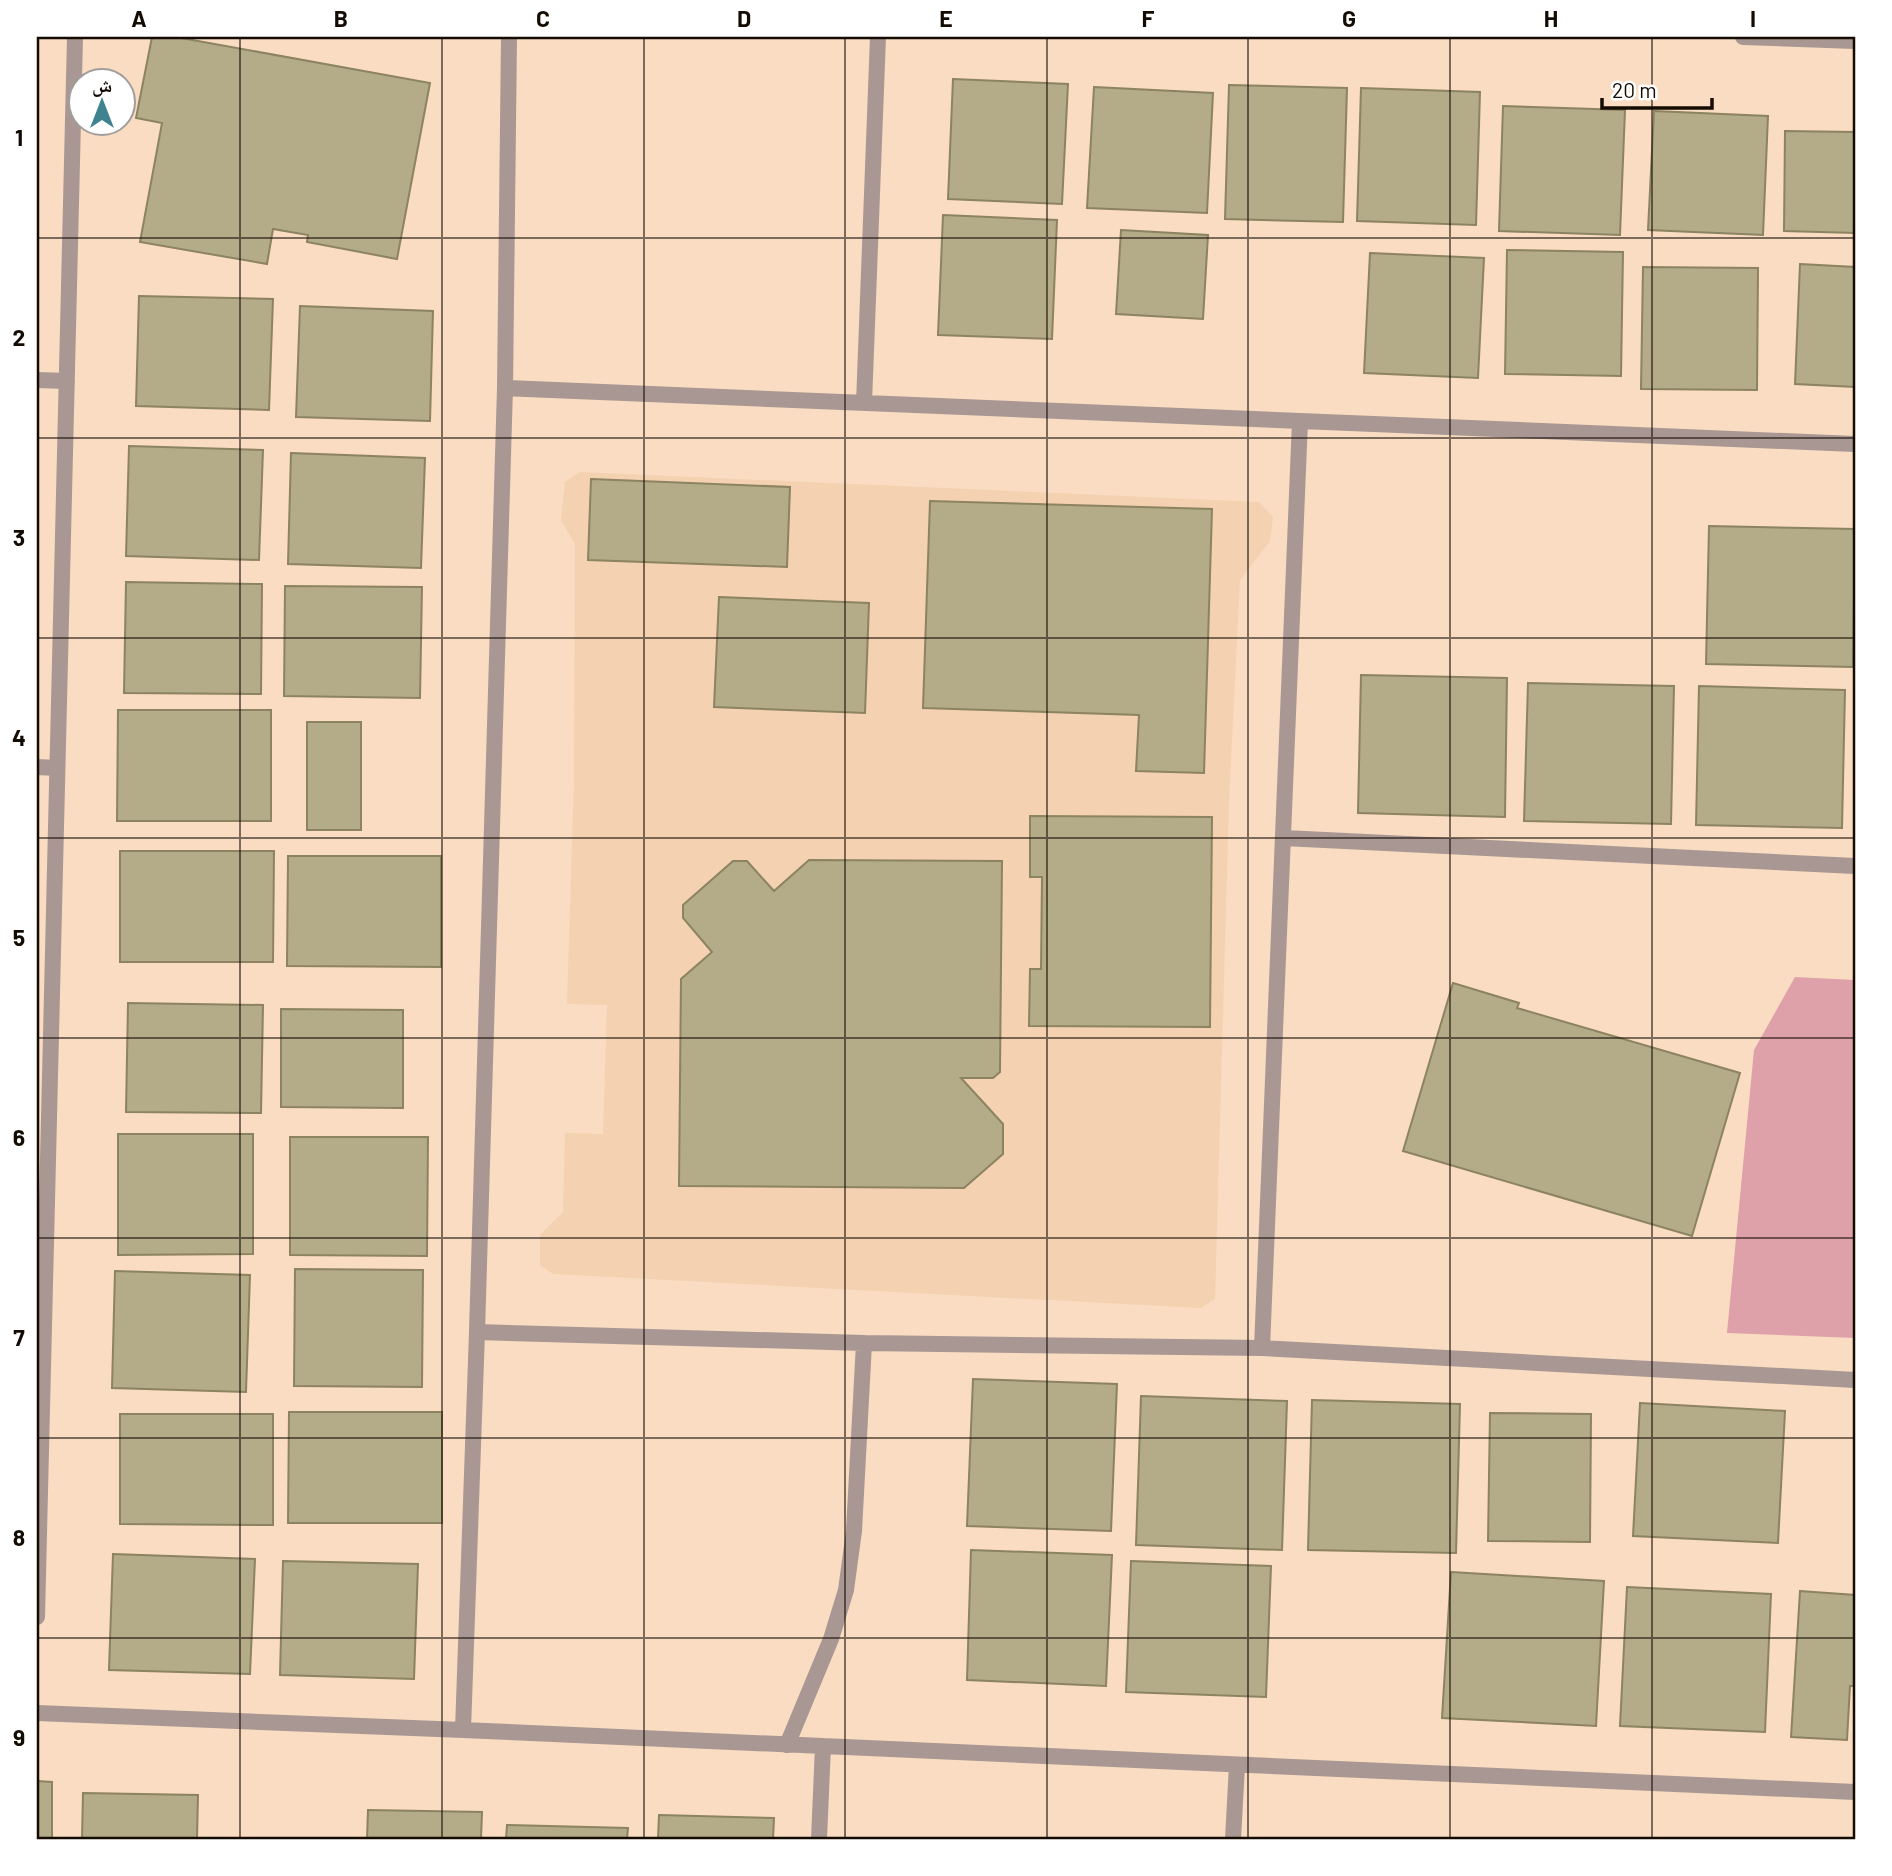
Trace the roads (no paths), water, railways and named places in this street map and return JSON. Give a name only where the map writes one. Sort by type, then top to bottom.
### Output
[{"type":"lane","points":[[37,1617],[42,1218],[57,768],[75,37]]},
{"type":"lane","points":[[463,1730],[505,388],[509,37]]},
{"type":"lane","points":[[863,403],[878,37]]},
{"type":"lane","points":[[1743,37],[1855,41]]},
{"type":"lane","points":[[37,380],[67,381]]},
{"type":"lane","points":[[505,388],[1855,444]]},
{"type":"lane","points":[[1262,1348],[1300,421]]},
{"type":"lane","points":[[37,767],[57,768]]},
{"type":"lane","points":[[1284,838],[1855,866]]},
{"type":"lane","points":[[477,1332],[864,1343],[1262,1348],[1855,1380]]},
{"type":"lane","points":[[787,1745],[831,1639],[846,1590],[854,1531],[864,1343]]},
{"type":"lane","points":[[37,1713],[1855,1792]]},
{"type":"lane","points":[[819,1839],[823,1746]]},
{"type":"lane","points":[[1233,1839],[1237,1765]]}]
